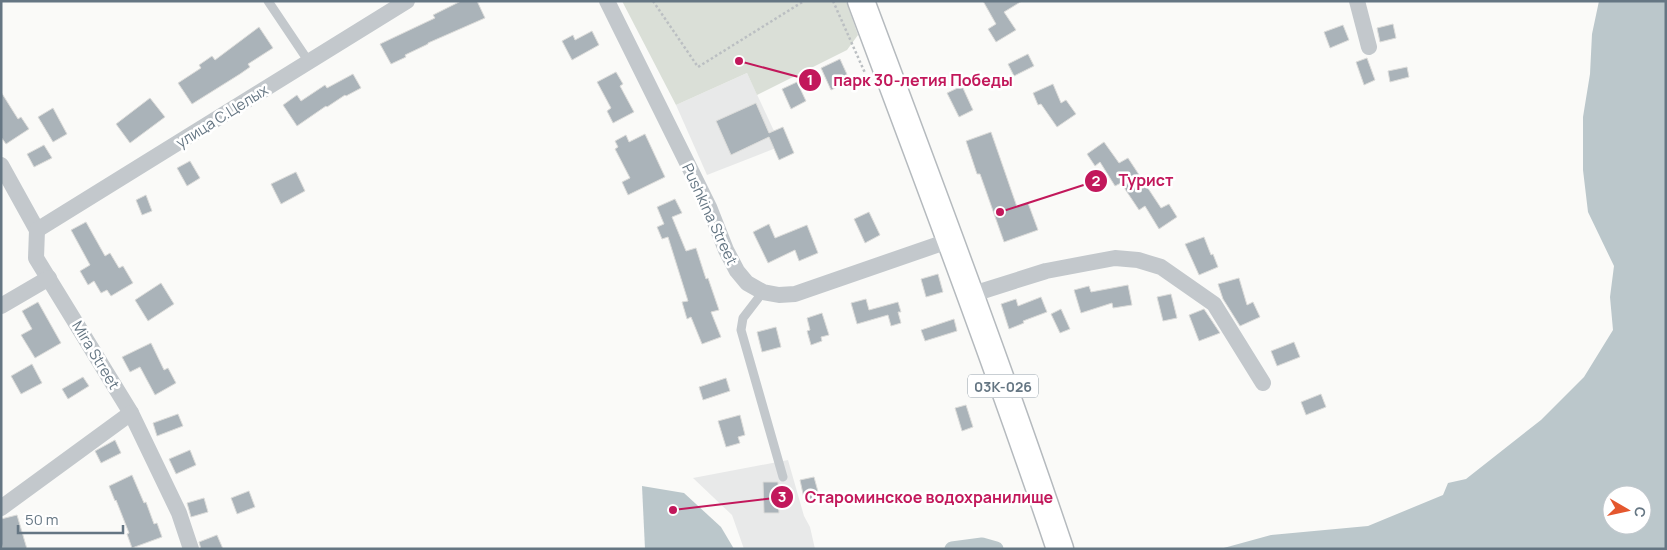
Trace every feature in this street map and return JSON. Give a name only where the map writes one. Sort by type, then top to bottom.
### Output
[{"type":"main road","name":"03К-026","points":[[861,1],[970,295],[1057,541]]},
{"type":"street","name":"улица С.Целых","points":[[37,230],[407,1]]},
{"type":"street","name":"Pushkina Street","points":[[607,1],[709,207],[737,272],[747,283],[763,292]]},
{"type":"street","points":[[1357,1],[1369,47]]},
{"type":"street","points":[[1,165],[37,230]]},
{"type":"street","name":"Mira Street","points":[[37,230],[36,258],[130,413],[179,513],[191,549]]},
{"type":"street","points":[[763,292],[779,295],[796,294],[950,240]]},
{"type":"street","points":[[970,295],[1046,271],[1115,258],[1138,260],[1161,267],[1214,304],[1263,383]]},
{"type":"street","points":[[1,306],[49,278]]},
{"type":"street","points":[[1,508],[130,413]]},
{"type":"lane","points":[[268,1],[309,62]]},
{"type":"lane","points":[[763,292],[743,318],[741,330],[783,478]]},
{"type":"path","points":[[653,1],[698,67],[803,1]]},
{"type":"shaded area","points":[[622,1],[846,1],[858,35],[847,50],[757,95],[747,73],[676,105]]},
{"type":"shaded area","points":[[1599,1],[1666,1],[1666,549],[1220,549],[1271,535],[1368,526],[1443,495],[1448,483],[1466,479],[1541,420],[1584,377],[1613,330],[1610,297],[1614,266],[1588,212],[1583,170],[1583,117],[1590,74],[1592,34]]},
{"type":"shaded area","points":[[747,73],[781,146],[707,175],[676,105]]},
{"type":"shaded area","points":[[788,460],[804,516],[810,527],[815,549],[744,549],[732,515],[693,478]]},
{"type":"shaded area","points":[[642,486],[684,493],[721,527],[734,549],[645,549]]},
{"type":"building","points":[[461,1],[477,1],[485,18],[428,43],[391,64],[380,44],[435,18],[433,15]]},
{"type":"building","points":[[983,1],[1022,1],[1004,12],[1016,30],[996,42],[988,29],[996,24]]},
{"type":"building","points":[[1393,24],[1396,38],[1380,42],[1377,28]]},
{"type":"building","points":[[1343,25],[1349,40],[1330,48],[1324,32]]},
{"type":"building","points":[[259,27],[273,48],[248,64],[250,67],[240,74],[192,104],[178,83],[201,68],[199,65],[212,56],[215,60]]},
{"type":"building","points":[[592,31],[599,45],[572,60],[562,41],[573,35],[575,40]]},
{"type":"building","points":[[1028,54],[1034,66],[1014,76],[1008,64]]},
{"type":"building","points":[[1367,58],[1375,80],[1364,85],[1356,62]]},
{"type":"building","points":[[840,59],[850,81],[831,90],[821,68]]},
{"type":"building","points":[[1407,67],[1409,77],[1390,82],[1388,71]]},
{"type":"building","points":[[616,72],[623,84],[620,86],[634,112],[613,123],[607,111],[611,108],[597,82]]},
{"type":"building","points":[[353,74],[361,88],[326,106],[297,126],[283,105],[297,95],[301,101],[325,85],[327,88]]},
{"type":"building","points":[[797,82],[806,101],[791,109],[782,89]]},
{"type":"building","points":[[1053,84],[1061,103],[1066,100],[1076,114],[1057,127],[1041,104],[1038,105],[1033,93]]},
{"type":"building","points":[[962,86],[973,110],[959,117],[947,93]]},
{"type":"building","points":[[1,92],[18,119],[21,117],[29,129],[6,144],[1,137]]},
{"type":"building","points":[[150,98],[165,117],[130,143],[116,124]]},
{"type":"building","points":[[756,103],[769,133],[783,127],[794,153],[779,160],[769,137],[731,155],[716,121]]},
{"type":"building","points":[[53,108],[67,134],[53,142],[38,117]]},
{"type":"building","points":[[991,132],[1017,207],[1028,203],[1038,230],[1004,242],[966,141]]},
{"type":"building","points":[[645,134],[665,177],[628,195],[622,182],[630,178],[615,149],[618,147],[615,141],[626,135],[629,142]]},
{"type":"building","points":[[1104,142],[1119,163],[1128,158],[1161,208],[1169,204],[1177,217],[1159,229],[1145,206],[1139,210],[1121,183],[1115,186],[1100,162],[1095,166],[1087,154]]},
{"type":"building","points":[[44,145],[52,158],[34,167],[27,154]]},
{"type":"building","points":[[190,161],[200,178],[187,186],[177,168]]},
{"type":"building","points":[[296,172],[305,191],[281,204],[271,184]]},
{"type":"building","points":[[146,195],[152,211],[142,215],[136,200]]},
{"type":"building","points":[[675,199],[682,213],[672,217],[686,251],[696,248],[719,310],[711,312],[721,337],[702,344],[691,317],[687,319],[682,302],[688,301],[668,237],[662,239],[657,227],[664,224],[657,207]]},
{"type":"building","points":[[869,212],[880,235],[865,243],[854,219]]},
{"type":"building","points":[[86,222],[105,256],[110,253],[119,268],[123,266],[133,283],[111,296],[107,290],[101,293],[94,281],[88,285],[80,271],[90,265],[71,230]]},
{"type":"building","points":[[769,224],[775,238],[807,225],[818,253],[799,261],[795,250],[768,263],[753,232]]},
{"type":"building","points":[[1204,237],[1218,267],[1199,275],[1185,244]]},
{"type":"building","points":[[938,274],[943,292],[926,297],[921,279]]},
{"type":"building","points":[[1239,278],[1247,305],[1253,302],[1260,317],[1240,326],[1223,299],[1218,284]]},
{"type":"building","points":[[161,283],[174,304],[148,321],[135,300]]},
{"type":"building","points":[[1128,285],[1132,305],[1113,308],[1112,303],[1081,313],[1074,290],[1089,286],[1091,292]]},
{"type":"building","points":[[1171,294],[1177,318],[1163,321],[1157,297]]},
{"type":"building","points":[[1041,297],[1047,312],[1023,321],[1024,323],[1009,329],[1001,304],[1016,299],[1018,306]]},
{"type":"building","points":[[866,299],[869,310],[898,302],[901,312],[898,312],[901,323],[891,326],[888,315],[857,324],[851,303]]},
{"type":"building","points":[[38,302],[61,343],[35,358],[21,335],[32,329],[22,311]]},
{"type":"building","points":[[1061,309],[1070,329],[1060,333],[1051,314]]},
{"type":"building","points":[[1204,309],[1220,333],[1199,341],[1189,315]]},
{"type":"building","points":[[822,313],[829,335],[821,337],[822,341],[811,345],[807,331],[810,330],[807,318]]},
{"type":"building","points":[[954,319],[957,331],[925,341],[921,330]]},
{"type":"building","points":[[776,327],[781,347],[762,352],[757,332]]},
{"type":"building","points":[[1294,342],[1300,357],[1277,366],[1271,351]]},
{"type":"building","points":[[151,343],[164,370],[168,368],[176,383],[155,395],[140,367],[130,372],[122,357]]},
{"type":"building","points":[[32,364],[42,383],[21,394],[11,376]]},
{"type":"building","points":[[83,377],[89,386],[68,399],[62,389]]},
{"type":"building","points":[[726,378],[730,391],[703,400],[699,387]]},
{"type":"building","points":[[1321,394],[1326,407],[1306,415],[1301,402]]},
{"type":"building","points":[[966,405],[973,427],[962,431],[955,408]]},
{"type":"building","points":[[178,414],[183,426],[157,436],[153,423]]},
{"type":"building","points":[[740,415],[745,435],[738,437],[740,443],[726,447],[718,421]]},
{"type":"building","points":[[115,440],[121,453],[101,463],[95,451]]},
{"type":"building","points":[[190,450],[196,465],[176,474],[169,459]]},
{"type":"building","points":[[132,475],[144,503],[146,502],[154,524],[157,523],[162,537],[132,548],[127,534],[129,533],[109,486]]},
{"type":"building","points":[[814,477],[820,499],[805,503],[800,480]]},
{"type":"building","points":[[763,482],[778,482],[779,513],[764,513]]},
{"type":"building","points":[[249,491],[255,507],[237,514],[231,498]]},
{"type":"building","points":[[204,498],[208,512],[191,517],[187,503]]},
{"type":"building","points":[[17,515],[27,549],[3,549],[1,542],[1,519]]},
{"type":"building","points":[[217,535],[223,549],[201,549],[199,542]]},
{"type":"waterway","points":[[952,549],[982,545],[996,549]]},
{"type":"place","name":"парк 30-летия Победы","points":[[739,61]]},
{"type":"place","name":"Турист","points":[[1000,212]]},
{"type":"place","name":"Староминское водохранилище","points":[[673,510]]}]
